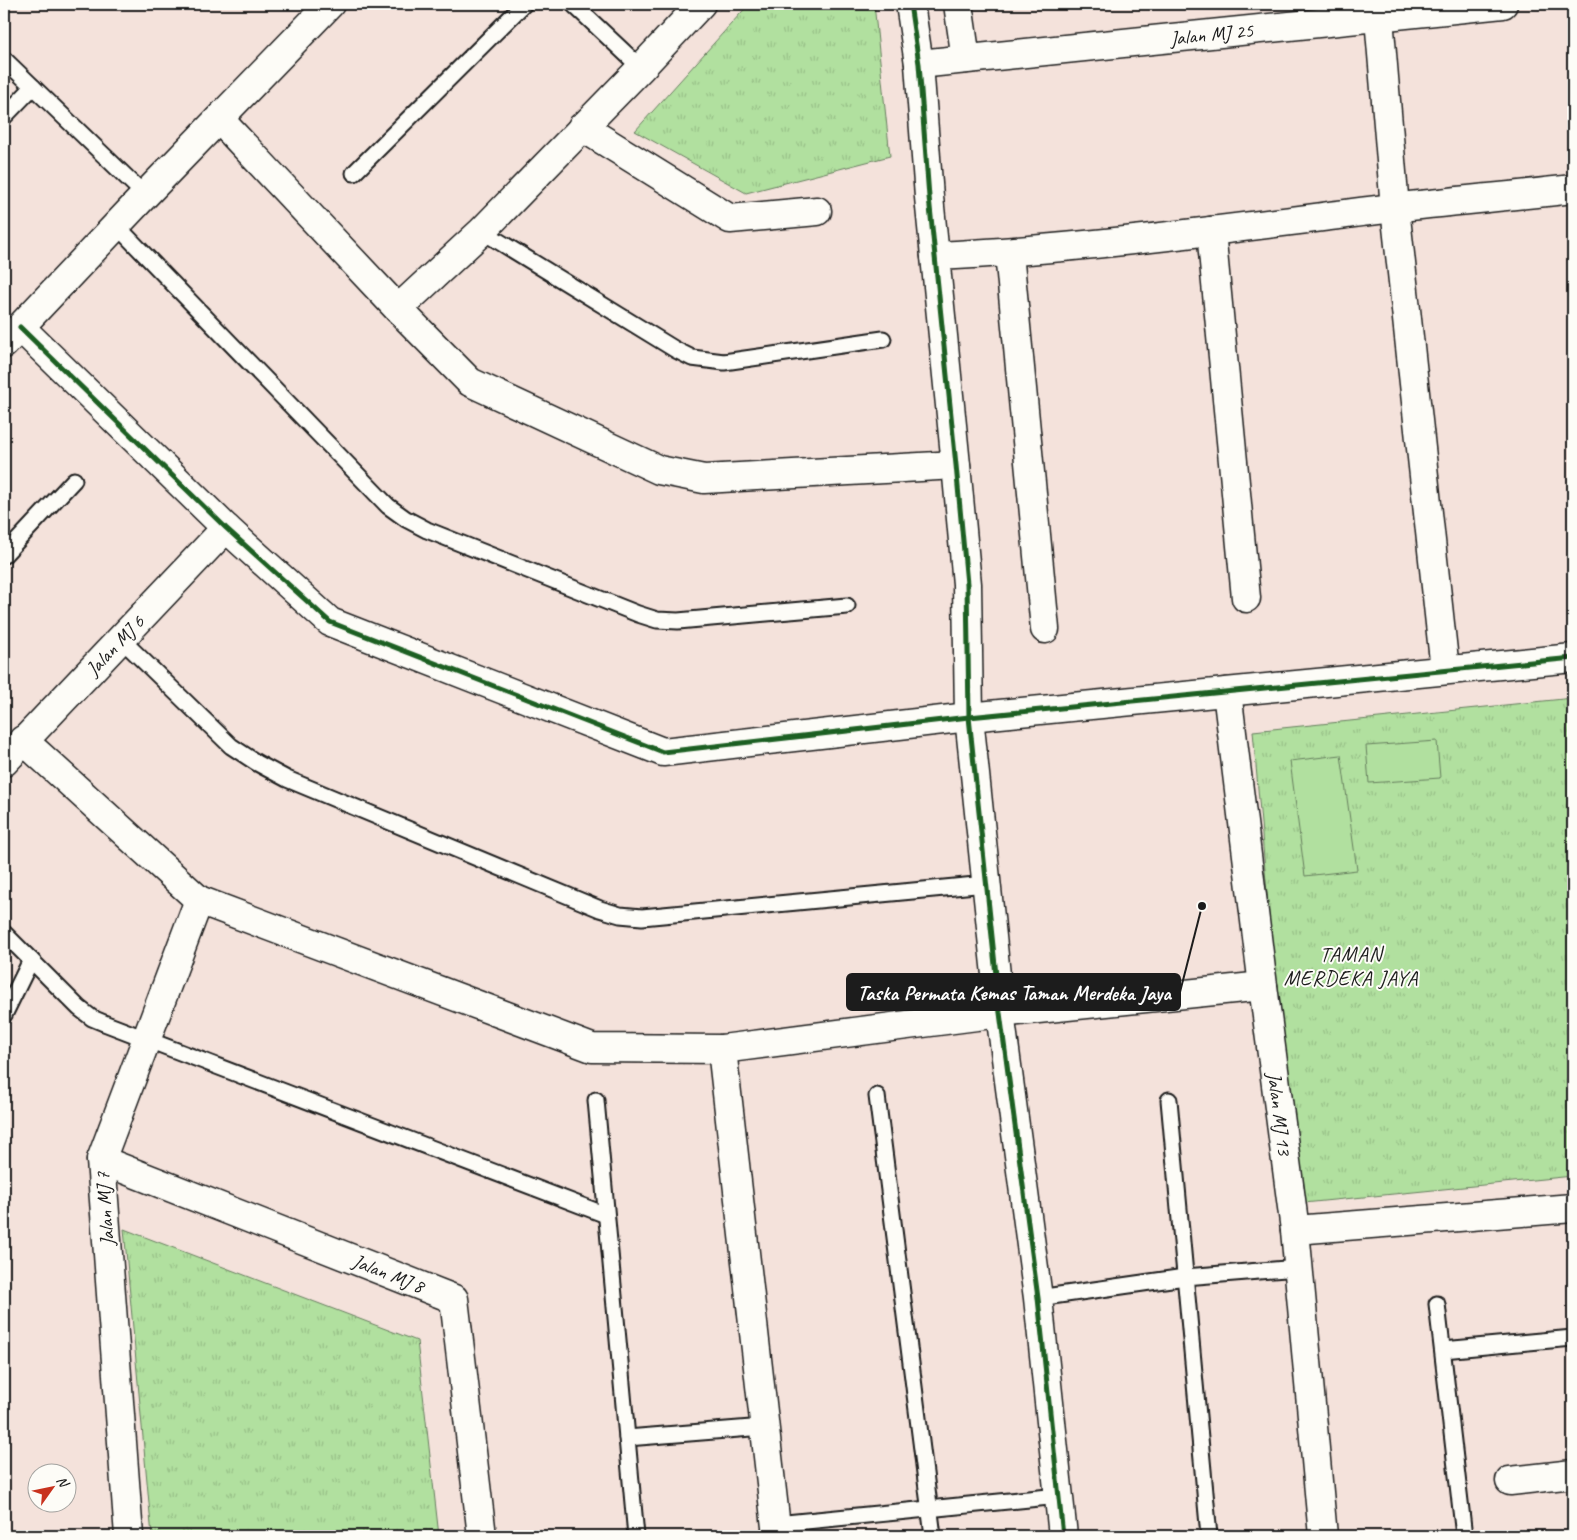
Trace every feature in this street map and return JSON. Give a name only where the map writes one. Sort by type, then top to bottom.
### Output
[{"type":"street","points":[[330,4],[144,195],[12,336],[330,622],[663,752],[969,717],[1573,658]]},
{"type":"street","points":[[398,309],[482,231],[701,4]]},
{"type":"street","points":[[910,4],[918,64],[928,198],[956,465],[966,584],[969,717],[1000,1013],[1038,1298],[1063,1536]]},
{"type":"street","points":[[958,4],[966,59]]},
{"type":"street","name":"Jalan MJ 25","points":[[918,64],[1503,4]]},
{"type":"street","points":[[1379,18],[1395,208],[1445,670]]},
{"type":"street","points":[[219,118],[398,309],[470,382],[658,470],[704,479],[956,465]]},
{"type":"street","points":[[582,127],[730,219],[817,211]]},
{"type":"street","points":[[935,256],[1009,253],[1211,231],[1395,208],[1573,190]]},
{"type":"street","points":[[1211,231],[1246,598]]},
{"type":"street","points":[[1009,253],[1045,629]]},
{"type":"street","name":"Jalan MJ 6","points":[[4,762],[226,528]]},
{"type":"street","name":"Jalan MJ 13","points":[[1227,692],[1295,1230],[1324,1536]]},
{"type":"street","points":[[23,740],[199,900],[592,1048],[722,1049],[1000,1013],[1263,986]]},
{"type":"street","name":"Jalan MJ 7","points":[[129,1536],[101,1160],[148,1040],[199,900]]},
{"type":"street","points":[[722,1049],[777,1530]]},
{"type":"street","name":"Jalan MJ 8","points":[[101,1160],[454,1299],[482,1536]]},
{"type":"street","points":[[1295,1230],[1573,1208]]},
{"type":"street","points":[[1510,1481],[1573,1474]]},
{"type":"lane","points":[[354,173],[524,4]]},
{"type":"lane","points":[[573,4],[641,68]]},
{"type":"lane","points":[[4,59],[144,195]]},
{"type":"lane","points":[[4,117],[33,87]]},
{"type":"lane","points":[[116,225],[388,506],[406,519],[427,530],[638,614],[658,620],[678,621],[847,606]]},
{"type":"lane","points":[[482,231],[692,358],[724,362],[883,339]]},
{"type":"lane","points":[[4,555],[74,480]]},
{"type":"lane","points":[[121,639],[231,746],[257,763],[287,778],[600,909],[620,915],[642,917],[986,884]]},
{"type":"lane","points":[[4,933],[79,1008],[92,1018],[606,1215]]},
{"type":"lane","points":[[4,1015],[31,960]]},
{"type":"lane","points":[[877,1096],[933,1536]]},
{"type":"lane","points":[[596,1100],[636,1536]]},
{"type":"lane","points":[[1169,1100],[1209,1536]]},
{"type":"lane","points":[[1038,1298],[1185,1277],[1298,1268]]},
{"type":"lane","points":[[1437,1304],[1464,1536]]},
{"type":"lane","points":[[1443,1350],[1573,1338]]},
{"type":"lane","points":[[627,1438],[764,1427]]},
{"type":"lane","points":[[777,1530],[930,1509],[1059,1496]]},
{"type":"green space","points":[[749,4],[874,4],[890,156],[746,193],[635,131]]},
{"type":"green space","points":[[1573,698],[1573,1176],[1294,1204],[1253,731]]},
{"type":"green space","points":[[1437,741],[1440,778],[1369,783],[1366,746]]},
{"type":"green space","points":[[1341,755],[1357,870],[1305,876],[1290,761]]},
{"type":"green space","points":[[124,1229],[417,1341],[439,1536],[152,1536]]},
{"type":"cycle path","points":[[910,4],[919,64],[929,197],[967,584],[969,717],[1000,1013],[1038,1298],[1063,1536]]},
{"type":"cycle path","points":[[20,327],[226,528],[330,622],[663,752],[969,717],[1573,658]]},
{"type":"place","name":"Taska Permata Kemas Taman Merdeka Jaya","points":[[1202,906]]},
{"type":"district","name":"TAMAN MERDEKA JAYA","points":[[1351,966]]}]
